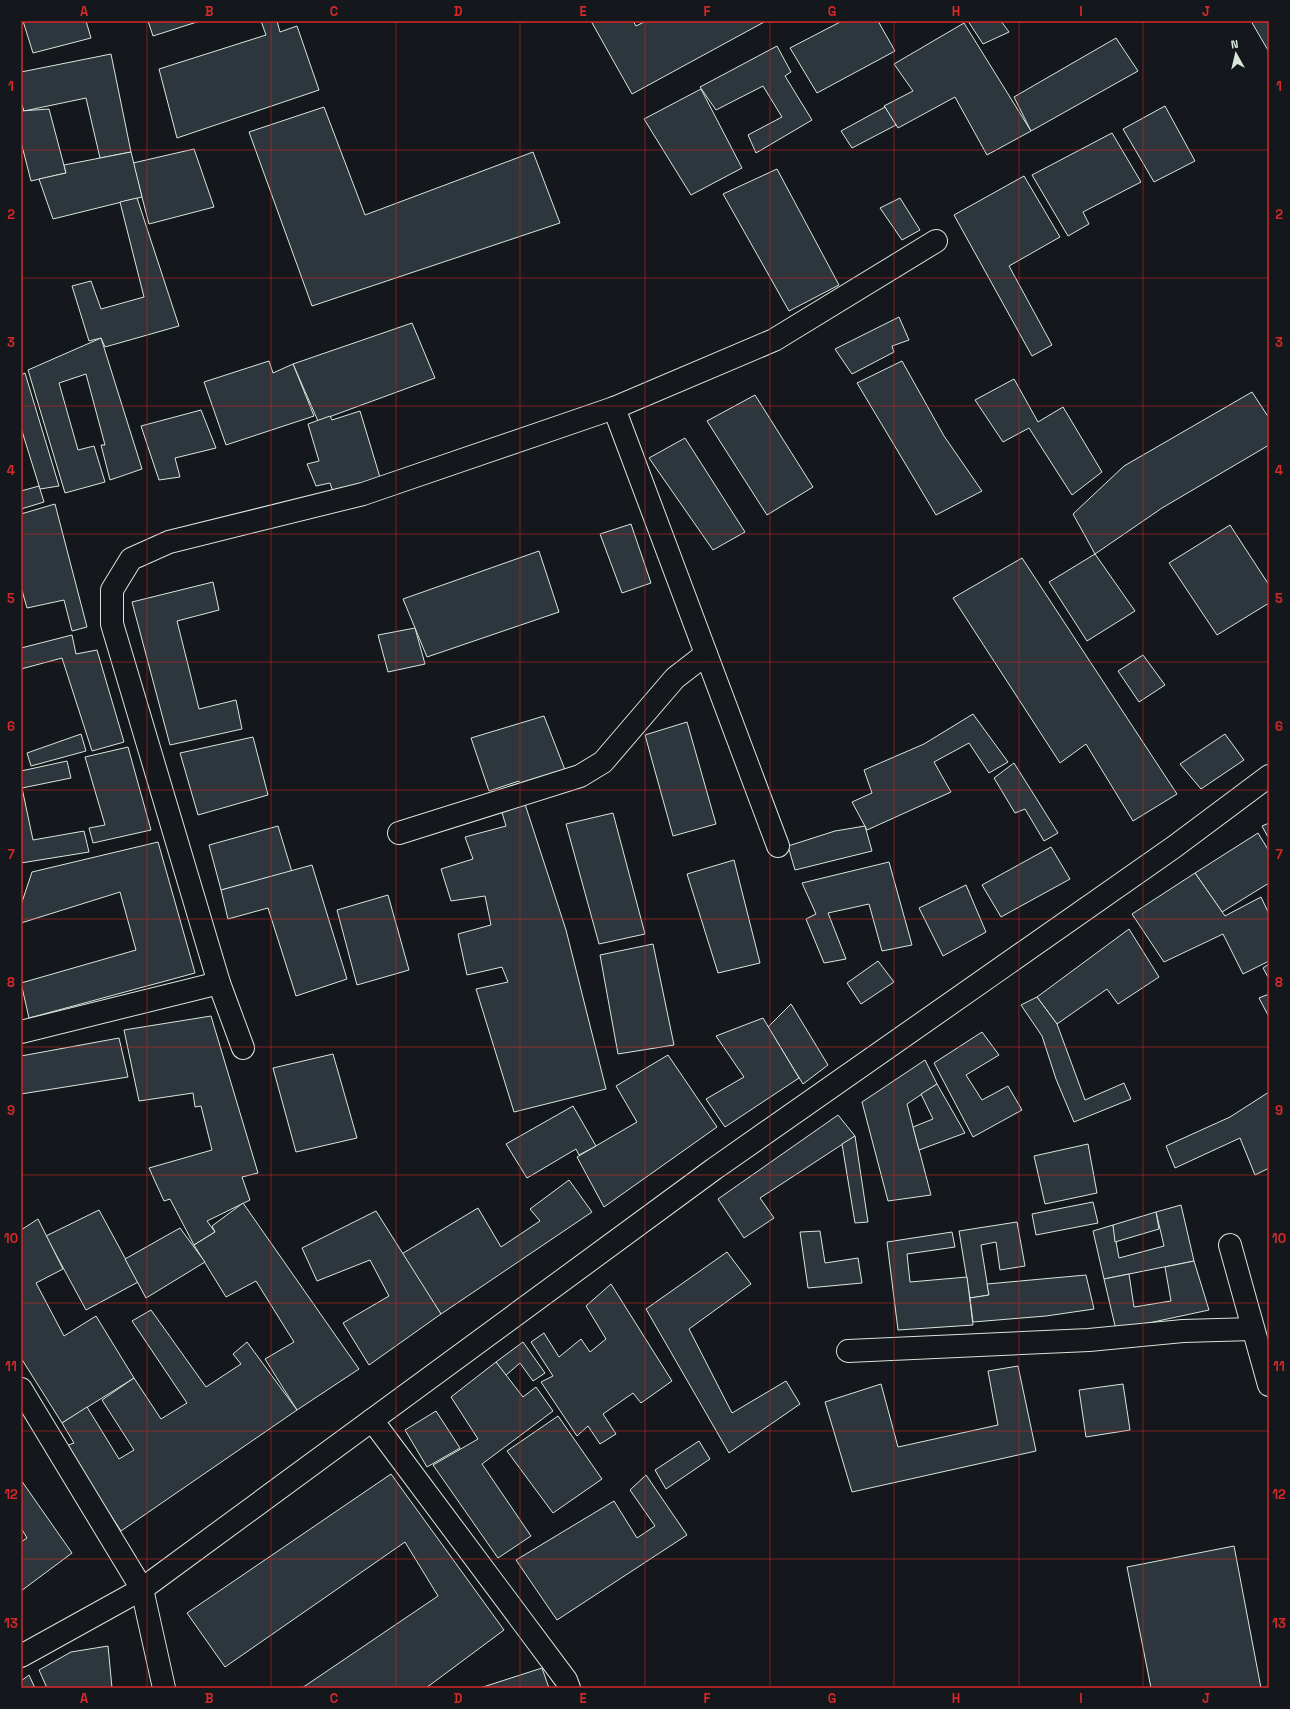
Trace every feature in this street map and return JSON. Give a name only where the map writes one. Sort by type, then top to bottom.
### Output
[{"type":"street","points":[[243,1048],[219,983],[112,624],[112,590],[131,559],[169,542],[363,494],[614,408],[774,340],[936,241]]},
{"type":"street","points":[[614,408],[778,846]]},
{"type":"street","points":[[399,833],[580,776],[603,762],[675,678],[706,654]]},
{"type":"street","points":[[21,1656],[142,1588],[714,1169],[1174,847],[1269,776]]},
{"type":"street","points":[[21,1032],[219,983]]},
{"type":"street","points":[[1230,1245],[1269,1385]]},
{"type":"street","points":[[848,1350],[1089,1340],[1183,1331],[1254,1328]]},
{"type":"street","points":[[21,1389],[142,1588],[164,1688]]},
{"type":"street","points":[[372,1420],[566,1680],[569,1688]]},
{"type":"building","points":[[23,21],[86,21],[91,38],[33,53]]},
{"type":"building","points":[[148,21],[200,21],[153,36]]},
{"type":"building","points":[[261,21],[277,21],[280,32],[297,26],[319,90],[177,138],[159,69],[266,35]]},
{"type":"building","points":[[591,21],[633,21],[636,26],[646,21],[766,21],[632,94]]},
{"type":"building","points":[[842,21],[878,21],[895,51],[817,93],[790,48]]},
{"type":"building","points":[[968,21],[1001,21],[1009,32],[983,44]]},
{"type":"building","points":[[1251,21],[1269,21],[1269,52]]},
{"type":"building","points":[[964,23],[1031,131],[987,155],[955,97],[898,128],[884,106],[913,91],[894,64]]},
{"type":"building","points":[[1116,38],[1138,71],[1031,131],[1014,97]]},
{"type":"building","points":[[777,46],[791,72],[785,76],[812,120],[756,153],[748,135],[782,117],[763,86],[716,110],[700,87]]},
{"type":"building","points":[[111,54],[131,152],[100,158],[86,98],[24,111],[21,102],[21,72]]},
{"type":"building","points":[[701,89],[742,168],[691,195],[644,119]]},
{"type":"building","points":[[1165,106],[1195,161],[1154,182],[1123,129]]},
{"type":"building","points":[[324,107],[365,215],[533,152],[560,223],[312,306],[249,132]]},
{"type":"building","points":[[885,107],[896,125],[852,148],[841,131]]},
{"type":"building","points":[[49,109],[66,173],[31,181],[21,142],[21,111]]},
{"type":"building","points":[[1112,133],[1141,182],[1083,212],[1089,224],[1068,236],[1032,175]]},
{"type":"building","points":[[194,149],[214,207],[149,224],[133,163]]},
{"type":"building","points":[[131,152],[142,197],[53,219],[39,179],[66,173],[64,165]]},
{"type":"building","points":[[777,169],[839,285],[789,311],[723,194]]},
{"type":"building","points":[[1024,176],[1060,237],[1009,266],[1052,345],[1032,356],[954,215]]},
{"type":"building","points":[[137,198],[179,326],[105,347],[101,338],[89,341],[72,286],[91,281],[101,309],[144,297],[120,202]]},
{"type":"building","points":[[900,198],[920,230],[902,240],[880,208]]},
{"type":"building","points":[[899,317],[909,340],[892,346],[894,352],[852,374],[835,349]]},
{"type":"building","points":[[412,323],[435,378],[318,421],[293,364]]},
{"type":"building","points":[[101,338],[142,469],[110,480],[101,445],[105,445],[86,374],[59,383],[78,450],[94,446],[105,482],[65,493],[28,370]]},
{"type":"building","points":[[269,361],[273,373],[293,364],[314,416],[226,445],[204,382]]},
{"type":"building","points":[[902,361],[944,436],[982,491],[936,515],[857,383]]},
{"type":"building","points":[[25,373],[59,486],[40,489],[21,428],[21,375]]},
{"type":"building","points":[[1014,379],[1038,422],[1063,407],[1102,472],[1072,495],[1029,428],[1003,442],[975,400]]},
{"type":"building","points":[[1252,392],[1269,418],[1269,445],[1162,508],[1095,554],[1073,514],[1124,466]]},
{"type":"building","points":[[755,395],[813,487],[767,515],[707,421]]},
{"type":"building","points":[[201,410],[216,448],[175,458],[180,477],[159,480],[141,426]]},
{"type":"building","points":[[360,411],[382,484],[335,498],[330,483],[316,486],[307,464],[319,461],[308,424],[330,416],[332,420]]},
{"type":"building","points":[[685,438],[745,532],[713,550],[649,458]]},
{"type":"building","points":[[39,486],[44,502],[21,509],[21,491]]},
{"type":"building","points":[[55,504],[87,627],[72,631],[64,600],[27,608],[21,587],[21,514]]},
{"type":"building","points":[[631,524],[651,583],[622,593],[600,534]]},
{"type":"building","points":[[1230,525],[1269,585],[1269,603],[1217,635],[1169,563]]},
{"type":"building","points":[[539,551],[559,612],[427,657],[403,599]]},
{"type":"building","points":[[1095,554],[1135,611],[1087,641],[1049,582]]},
{"type":"building","points":[[1022,558],[1177,794],[1133,821],[1086,744],[1060,763],[953,598]]},
{"type":"building","points":[[213,582],[219,610],[177,621],[199,709],[236,700],[242,729],[170,745],[132,602]]},
{"type":"building","points":[[415,628],[425,664],[388,672],[378,635]]},
{"type":"building","points":[[72,635],[76,654],[97,650],[124,742],[92,751],[62,658],[21,669],[21,648]]},
{"type":"building","points":[[1143,655],[1165,685],[1139,702],[1118,671]]},
{"type":"building","points":[[973,714],[1008,762],[989,773],[969,743],[934,762],[951,792],[867,830],[852,802],[872,793],[864,770],[924,744]]},
{"type":"building","points":[[544,716],[567,775],[522,789],[519,781],[489,791],[471,738]]},
{"type":"building","points":[[687,722],[716,824],[673,836],[645,735]]},
{"type":"building","points":[[81,734],[86,751],[31,766],[27,753]]},
{"type":"building","points":[[1225,734],[1244,760],[1201,789],[1180,764]]},
{"type":"building","points":[[253,737],[268,795],[198,815],[180,753]]},
{"type":"building","points":[[128,747],[151,830],[93,843],[89,828],[105,825],[85,757]]},
{"type":"building","points":[[67,761],[71,778],[22,788],[33,840],[84,831],[89,852],[21,863],[21,771]]},
{"type":"building","points":[[1014,763],[1058,833],[1044,841],[1025,809],[1015,813],[994,778]]},
{"type":"building","points":[[524,801],[566,930],[606,1089],[514,1112],[476,989],[508,982],[502,967],[467,975],[458,934],[491,925],[485,896],[451,901],[441,869],[473,859],[465,837],[506,826],[500,806]]},
{"type":"building","points":[[613,813],[645,934],[599,944],[566,824]]},
{"type":"building","points":[[1269,823],[1269,839],[1262,826]]},
{"type":"building","points":[[278,826],[292,872],[221,890],[209,845]]},
{"type":"building","points":[[865,826],[872,851],[795,870],[788,846],[835,831]]},
{"type":"building","points":[[1258,833],[1269,851],[1269,883],[1222,912],[1195,873]]},
{"type":"building","points":[[158,842],[195,973],[29,1018],[21,983],[136,950],[120,892],[21,923],[21,905],[32,872]]},
{"type":"building","points":[[1051,847],[1070,879],[1001,917],[982,885]]},
{"type":"building","points":[[734,860],[760,963],[718,973],[687,874]]},
{"type":"building","points":[[889,862],[912,945],[882,951],[869,904],[828,913],[846,959],[824,963],[806,919],[816,914],[802,883]]},
{"type":"building","points":[[312,865],[347,979],[296,996],[268,908],[228,919],[221,890]]},
{"type":"building","points":[[1195,873],[1225,916],[1261,897],[1269,914],[1269,961],[1243,974],[1223,934],[1164,962],[1132,914]]},
{"type":"building","points":[[966,885],[986,932],[943,956],[919,908]]},
{"type":"building","points":[[388,895],[409,970],[357,985],[337,910]]},
{"type":"building","points":[[1129,929],[1159,977],[1118,1004],[1107,989],[1057,1024],[1037,997]]},
{"type":"building","points":[[653,944],[674,1045],[618,1054],[600,955]]},
{"type":"building","points":[[878,961],[894,982],[861,1004],[847,983]]},
{"type":"building","points":[[1269,964],[1269,979],[1263,968]]},
{"type":"building","points":[[1269,994],[1269,1017],[1259,998]]},
{"type":"building","points":[[1037,997],[1057,1024],[1085,1100],[1124,1083],[1131,1099],[1074,1122],[1056,1079],[1042,1036],[1021,1005]]},
{"type":"building","points":[[791,1004],[828,1065],[803,1084],[768,1027]]},
{"type":"building","points":[[211,1016],[258,1173],[242,1177],[250,1200],[207,1221],[215,1232],[194,1245],[170,1199],[164,1201],[149,1168],[212,1150],[201,1106],[195,1107],[193,1093],[139,1101],[124,1030]]},
{"type":"building","points":[[763,1018],[799,1078],[725,1127],[706,1099],[744,1077],[716,1036]]},
{"type":"building","points":[[982,1032],[999,1055],[966,1075],[982,1100],[1008,1086],[1022,1110],[973,1137],[934,1063]]},
{"type":"building","points":[[119,1038],[128,1077],[21,1094],[21,1056]]},
{"type":"building","points":[[333,1054],[357,1138],[296,1152],[273,1068]]},
{"type":"building","points":[[668,1055],[717,1127],[604,1207],[577,1157],[637,1122],[616,1086]]},
{"type":"building","points":[[925,1060],[937,1084],[907,1104],[931,1195],[888,1201],[862,1102]]},
{"type":"building","points":[[937,1084],[965,1133],[919,1150],[913,1127],[933,1119],[921,1094]]},
{"type":"building","points":[[1269,1092],[1269,1168],[1255,1175],[1240,1138],[1175,1168],[1166,1146],[1230,1117]]},
{"type":"building","points":[[573,1106],[596,1146],[579,1155],[576,1149],[527,1178],[506,1144]]},
{"type":"building","points":[[838,1115],[855,1136],[760,1198],[774,1218],[744,1238],[718,1199]]},
{"type":"building","points":[[855,1136],[868,1222],[855,1223],[842,1144]]},
{"type":"building","points":[[1088,1144],[1097,1193],[1045,1204],[1034,1156]]},
{"type":"building","points":[[569,1180],[592,1212],[441,1314],[400,1255],[478,1208],[501,1247],[540,1221],[530,1209]]},
{"type":"building","points":[[1093,1202],[1098,1223],[1036,1235],[1032,1214]]},
{"type":"building","points":[[243,1203],[359,1369],[297,1410],[265,1359],[294,1342],[256,1281],[226,1297],[194,1245],[215,1232],[212,1226]]},
{"type":"building","points":[[1181,1205],[1194,1261],[1104,1279],[1093,1231],[1113,1225],[1119,1258],[1164,1246],[1156,1212]]},
{"type":"building","points":[[99,1210],[138,1282],[86,1310],[46,1236]]},
{"type":"building","points":[[376,1211],[441,1314],[369,1365],[343,1323],[389,1296],[370,1260],[317,1281],[302,1248]]},
{"type":"building","points":[[1156,1212],[1159,1229],[1115,1242],[1113,1225]]},
{"type":"building","points":[[38,1219],[63,1269],[36,1283],[64,1336],[96,1316],[134,1378],[62,1423],[21,1358],[21,1230]]},
{"type":"building","points":[[1017,1222],[1025,1266],[1000,1270],[996,1242],[981,1245],[989,1295],[970,1298],[959,1231]]},
{"type":"building","points":[[180,1228],[205,1262],[146,1298],[125,1259]]},
{"type":"building","points":[[820,1231],[825,1263],[858,1258],[862,1283],[808,1288],[800,1232]]},
{"type":"building","points":[[952,1232],[955,1247],[907,1254],[910,1282],[967,1277],[973,1325],[898,1330],[887,1242]]},
{"type":"building","points":[[727,1252],[751,1284],[689,1329],[732,1413],[786,1381],[800,1404],[729,1453],[646,1309]]},
{"type":"building","points":[[1194,1261],[1209,1310],[1116,1330],[1104,1279],[1129,1274],[1134,1307],[1171,1301],[1165,1267]]},
{"type":"building","points":[[1086,1275],[1094,1309],[1046,1316],[973,1322],[970,1298],[989,1295],[987,1284]]},
{"type":"building","points":[[611,1284],[672,1381],[641,1403],[633,1393],[603,1414],[616,1434],[600,1444],[588,1426],[577,1436],[541,1382],[553,1376],[531,1342],[544,1333],[559,1357],[581,1339],[590,1352],[606,1339],[586,1306]]},
{"type":"building","points":[[151,1310],[206,1387],[241,1364],[233,1354],[247,1342],[297,1410],[121,1531],[66,1446],[74,1443],[62,1423],[87,1407],[119,1459],[134,1450],[102,1400],[134,1378],[161,1419],[187,1403],[132,1321]]},
{"type":"building","points":[[523,1342],[545,1373],[533,1381],[520,1363],[505,1376],[496,1362]]},
{"type":"building","points":[[496,1362],[523,1397],[536,1387],[553,1411],[482,1464],[531,1536],[498,1558],[433,1465],[478,1439],[451,1397]]},
{"type":"building","points":[[1018,1366],[1036,1451],[852,1492],[825,1402],[881,1384],[898,1447],[998,1425],[988,1371]]},
{"type":"building","points":[[1123,1384],[1130,1430],[1086,1437],[1079,1390]]},
{"type":"building","points":[[436,1411],[460,1448],[427,1467],[405,1430]]},
{"type":"building","points":[[558,1416],[602,1479],[553,1513],[507,1451]]},
{"type":"building","points":[[699,1441],[710,1459],[666,1489],[655,1470]]},
{"type":"building","points":[[391,1474],[504,1630],[426,1688],[302,1688],[438,1596],[405,1542],[225,1667],[187,1613]]},
{"type":"building","points":[[646,1475],[687,1535],[557,1620],[516,1560],[614,1501],[637,1538],[655,1526],[630,1490]]},
{"type":"building","points":[[21,1480],[72,1553],[21,1591],[21,1542],[27,1538],[21,1528]]},
{"type":"building","points":[[1234,1546],[1261,1688],[1151,1688],[1127,1567]]},
{"type":"building","points":[[108,1646],[112,1688],[47,1688],[39,1670],[71,1652]]},
{"type":"building","points":[[542,1668],[549,1688],[480,1688]]},
{"type":"building","points":[[29,1675],[35,1688],[21,1688],[21,1681]]}]
